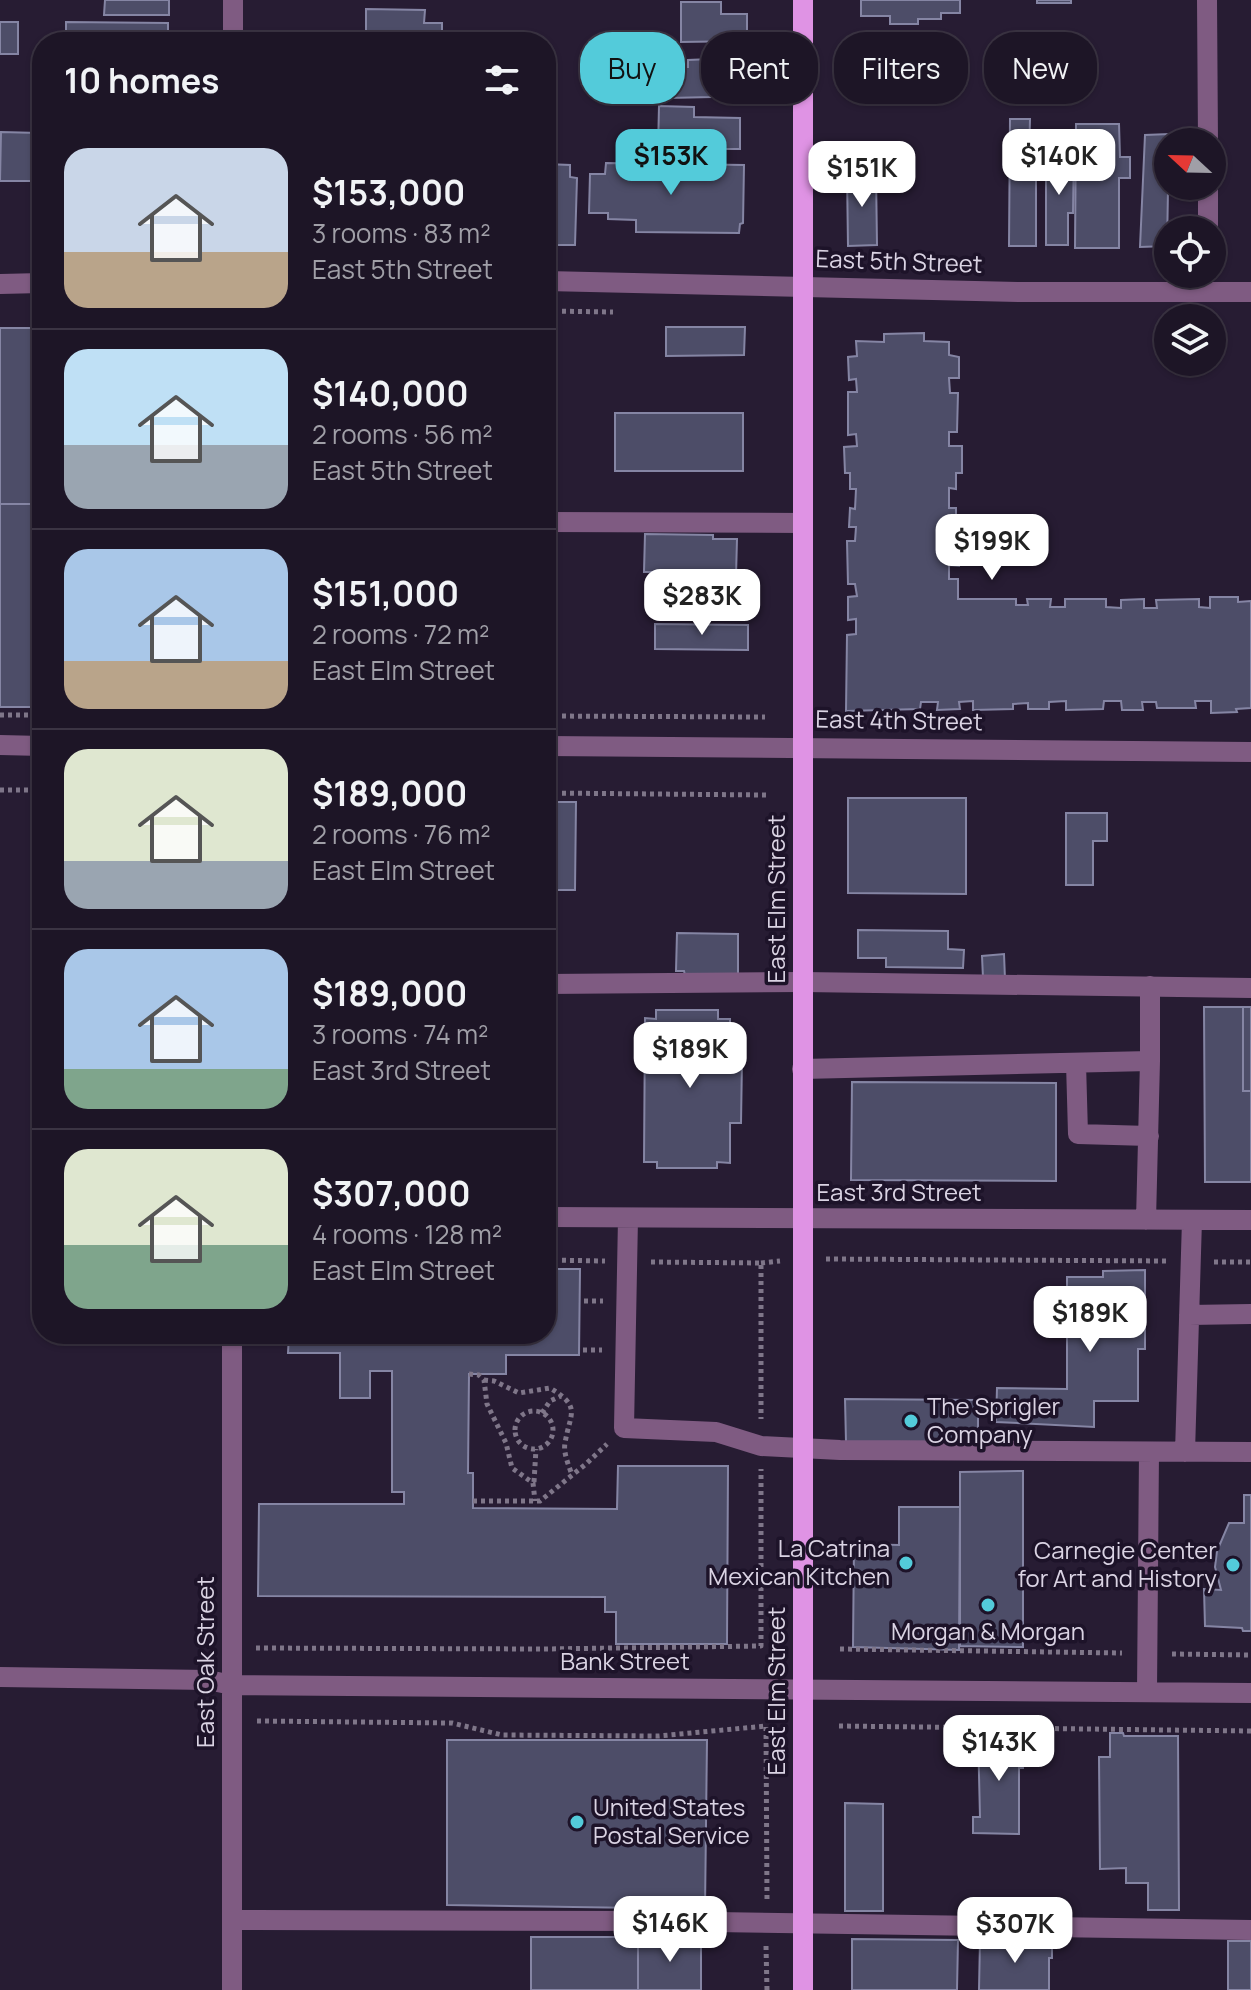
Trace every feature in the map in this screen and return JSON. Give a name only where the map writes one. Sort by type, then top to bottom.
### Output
[{"type":"main road","name":"East Elm Street","points":[[803,0],[803,1990]]},
{"type":"street","points":[[233,0],[233,32]]},
{"type":"street","points":[[1207,0],[1208,128]]},
{"type":"street","name":"East 5th Street","points":[[556,281],[1019,292],[1154,286]]},
{"type":"street","points":[[0,284],[32,283]]},
{"type":"street","name":"East 5th Street","points":[[1226,287],[1251,292]]},
{"type":"street","points":[[556,522],[803,523]]},
{"type":"street","points":[[0,745],[32,746]]},
{"type":"street","name":"East 4th Street","points":[[556,746],[1251,752]]},
{"type":"street","points":[[556,984],[803,982],[1251,988]]},
{"type":"street","points":[[1146,1220],[1150,986]]},
{"type":"street","points":[[802,1069],[1150,1061]]},
{"type":"street","points":[[1076,1063],[1078,1134],[1149,1136]]},
{"type":"street","name":"East 3rd Street","points":[[556,1217],[1251,1220]]},
{"type":"street","points":[[628,1218],[624,1428],[716,1432],[761,1446],[803,1448],[1251,1452]]},
{"type":"street","points":[[1185,1452],[1192,1220]]},
{"type":"street","points":[[1189,1315],[1251,1314]]},
{"type":"street","name":"East Oak Street","points":[[232,1344],[232,1990]]},
{"type":"street","points":[[1147,1692],[1149,1452]]},
{"type":"street","name":"Bank Street","points":[[0,1677],[208,1680],[232,1685],[1251,1693]]},
{"type":"street","points":[[232,1920],[1251,1930]]},
{"type":"path","points":[[0,715],[32,715]]},
{"type":"path","points":[[556,716],[765,717]]},
{"type":"path","points":[[0,790],[32,790]]},
{"type":"path","points":[[556,793],[766,795]]},
{"type":"path","points":[[556,1260],[1251,1262]]},
{"type":"path","points":[[761,1263],[761,1646]]},
{"type":"path","points":[[469,1374],[479,1375],[484,1380],[487,1404],[506,1443],[512,1468],[533,1483]]},
{"type":"path","points":[[484,1380],[494,1381],[519,1393],[550,1388],[563,1396],[571,1405],[574,1415],[564,1446],[572,1475]]},
{"type":"path","points":[[542,1413],[550,1401],[563,1396]]},
{"type":"path","points":[[530,1412],[542,1413],[551,1421],[553,1433],[548,1444],[536,1449],[519,1442],[515,1431],[519,1419],[530,1412]]},
{"type":"path","points":[[473,1501],[540,1501],[624,1428]]},
{"type":"path","points":[[535,1501],[536,1449]]},
{"type":"path","points":[[840,1649],[1251,1655]]},
{"type":"path","points":[[659,1736],[766,1726],[767,1990]]},
{"type":"path","points":[[839,1726],[1251,1731]]},
{"type":"building","points":[[105,0],[169,0],[169,15],[104,15]]},
{"type":"building","points":[[861,0],[960,0],[960,13],[941,13],[941,19],[918,19],[918,24],[890,24],[890,16],[861,16]]},
{"type":"building","points":[[1037,0],[1071,0],[1071,3],[1037,3]]},
{"type":"building","points":[[681,2],[721,2],[721,14],[747,14],[747,32],[701,32],[701,42],[685,42],[685,32],[681,32]]},
{"type":"building","points":[[366,9],[425,10],[424,23],[442,23],[442,32],[366,32]]},
{"type":"building","points":[[0,22],[18,22],[18,54],[0,54]]},
{"type":"building","points":[[66,22],[168,23],[168,32],[66,32]]},
{"type":"building","points":[[701,59],[701,97],[685,98],[685,67],[688,67],[688,60]]},
{"type":"building","points":[[659,106],[694,107],[694,117],[740,118],[740,149],[658,149]]},
{"type":"building","points":[[1010,119],[1030,119],[1029,161],[1036,161],[1036,246],[1009,246]]},
{"type":"building","points":[[1076,124],[1119,124],[1120,157],[1130,157],[1130,178],[1119,178],[1119,248],[1075,248]]},
{"type":"building","points":[[1,132],[32,133],[32,181],[0,181]]},
{"type":"building","points":[[1145,135],[1154,135],[1154,200],[1168,200],[1168,216],[1154,216],[1154,246],[1140,247]]},
{"type":"building","points":[[1064,147],[1074,147],[1073,213],[1068,213],[1068,245],[1046,245],[1046,157],[1064,158]]},
{"type":"building","points":[[606,163],[744,165],[743,223],[740,224],[739,233],[636,232],[636,220],[608,219],[608,213],[589,213],[590,174],[605,174]]},
{"type":"building","points":[[556,164],[570,165],[570,177],[577,178],[575,245],[556,245]]},
{"type":"building","points":[[847,173],[876,173],[877,245],[848,246]]},
{"type":"building","points":[[666,327],[745,327],[744,355],[666,356]]},
{"type":"building","points":[[0,328],[32,328],[32,504],[0,504]]},
{"type":"building","points":[[924,333],[924,341],[949,342],[949,355],[959,357],[959,378],[949,378],[950,393],[958,393],[957,432],[949,432],[949,446],[962,446],[962,473],[956,473],[956,489],[949,488],[949,508],[956,508],[956,527],[949,527],[949,543],[958,542],[959,566],[949,565],[949,579],[958,579],[958,599],[1016,599],[1016,605],[1028,605],[1027,599],[1051,599],[1050,607],[1065,607],[1065,599],[1106,599],[1106,607],[1121,608],[1121,600],[1144,599],[1144,608],[1157,608],[1156,600],[1199,599],[1199,607],[1210,608],[1210,597],[1238,597],[1238,602],[1251,601],[1251,708],[1211,713],[1211,701],[1195,701],[1196,708],[1157,708],[1156,702],[1142,702],[1143,710],[1122,710],[1121,701],[1104,701],[1103,709],[1066,710],[1066,701],[1049,702],[1049,709],[1028,709],[1028,703],[1013,704],[1013,709],[973,710],[973,701],[959,702],[960,709],[937,710],[938,702],[921,702],[920,709],[846,711],[847,635],[856,634],[856,619],[848,620],[848,597],[857,596],[855,584],[848,584],[847,541],[855,541],[856,527],[849,527],[850,508],[855,509],[856,489],[850,489],[850,473],[845,473],[844,447],[857,446],[856,434],[848,435],[848,392],[857,392],[856,379],[849,380],[848,357],[857,356],[856,341],[884,342],[884,334]]},
{"type":"building","points":[[615,413],[743,413],[743,471],[615,471]]},
{"type":"building","points":[[0,504],[32,504],[32,707],[0,707]]},
{"type":"building","points":[[645,534],[713,535],[713,539],[737,539],[736,576],[708,576],[708,611],[658,610],[658,572],[644,572]]},
{"type":"building","points":[[655,624],[748,625],[748,650],[655,649]]},
{"type":"building","points":[[848,798],[966,798],[966,894],[848,893]]},
{"type":"building","points":[[556,802],[576,802],[575,890],[556,890]]},
{"type":"building","points":[[1066,813],[1107,813],[1107,841],[1093,841],[1093,885],[1066,885]]},
{"type":"building","points":[[858,930],[948,931],[948,949],[964,950],[963,968],[886,967],[886,958],[858,958]]},
{"type":"building","points":[[677,933],[738,934],[738,976],[685,975],[684,971],[676,971]]},
{"type":"building","points":[[1004,954],[1005,979],[983,978],[982,956]]},
{"type":"building","points":[[1204,1007],[1243,1007],[1243,1091],[1251,1091],[1251,1182],[1205,1182]]},
{"type":"building","points":[[1243,1007],[1251,1007],[1251,1091],[1243,1091]]},
{"type":"building","points":[[656,1010],[718,1010],[718,1019],[730,1019],[730,1059],[742,1059],[741,1123],[730,1123],[730,1163],[717,1162],[717,1168],[657,1168],[657,1162],[644,1162],[645,1018],[656,1019]]},
{"type":"building","points":[[852,1082],[1056,1083],[1056,1181],[851,1180]]},
{"type":"building","points":[[556,1269],[580,1269],[579,1355],[506,1355],[506,1374],[469,1374],[468,1473],[473,1473],[473,1508],[617,1509],[618,1466],[728,1466],[727,1644],[616,1644],[616,1612],[605,1612],[605,1597],[258,1596],[259,1504],[404,1504],[404,1492],[392,1492],[392,1371],[370,1371],[370,1398],[340,1398],[340,1353],[288,1353],[288,1344],[556,1344]]},
{"type":"building","points":[[1145,1270],[1145,1349],[1138,1349],[1138,1401],[1094,1401],[1094,1427],[996,1422],[997,1388],[1067,1389],[1067,1277],[1103,1277],[1103,1271]]},
{"type":"building","name":"The Sprigler Company","points":[[845,1399],[978,1400],[978,1444],[846,1442]]},
{"type":"building","points":[[1023,1471],[1023,1647],[960,1646],[960,1472]]},
{"type":"building","name":"Carnegie Center for Art and History","points":[[1244,1495],[1251,1495],[1251,1631],[1205,1626],[1204,1589],[1221,1590],[1215,1567],[1217,1551],[1229,1523],[1244,1523]]},
{"type":"building","name":"La Catrina Mexican Kitchen","points":[[899,1507],[960,1507],[959,1650],[853,1647],[854,1544],[899,1545]]},
{"type":"building","points":[[978,1733],[1022,1733],[1019,1834],[973,1833],[973,1817],[980,1817]]},
{"type":"building","points":[[1110,1733],[1178,1736],[1179,1910],[1148,1910],[1148,1883],[1126,1883],[1126,1868],[1100,1869],[1099,1757],[1110,1757]]},
{"type":"building","name":"United States Postal Service","points":[[447,1740],[707,1740],[705,1909],[447,1905]]},
{"type":"building","points":[[845,1803],[883,1804],[883,1911],[845,1911]]},
{"type":"building","points":[[531,1937],[638,1937],[638,1990],[531,1990]]},
{"type":"building","points":[[638,1937],[701,1937],[701,1990],[638,1990]]},
{"type":"building","points":[[852,1939],[958,1940],[957,1990],[852,1990]]},
{"type":"building","points":[[980,1940],[1052,1940],[1049,1990],[979,1990]]},
{"type":"building","points":[[1228,1941],[1251,1941],[1251,1990],[1228,1990]]},
{"type":"place","name":"The Sprigler Company","points":[[911,1421]]},
{"type":"place","name":"La Catrina Mexican Kitchen","points":[[906,1563]]},
{"type":"place","name":"Carnegie Center for Art and History","points":[[1233,1565]]},
{"type":"place","name":"Morgan & Morgan","points":[[988,1605]]},
{"type":"place","name":"United States Postal Service","points":[[577,1822]]}]
